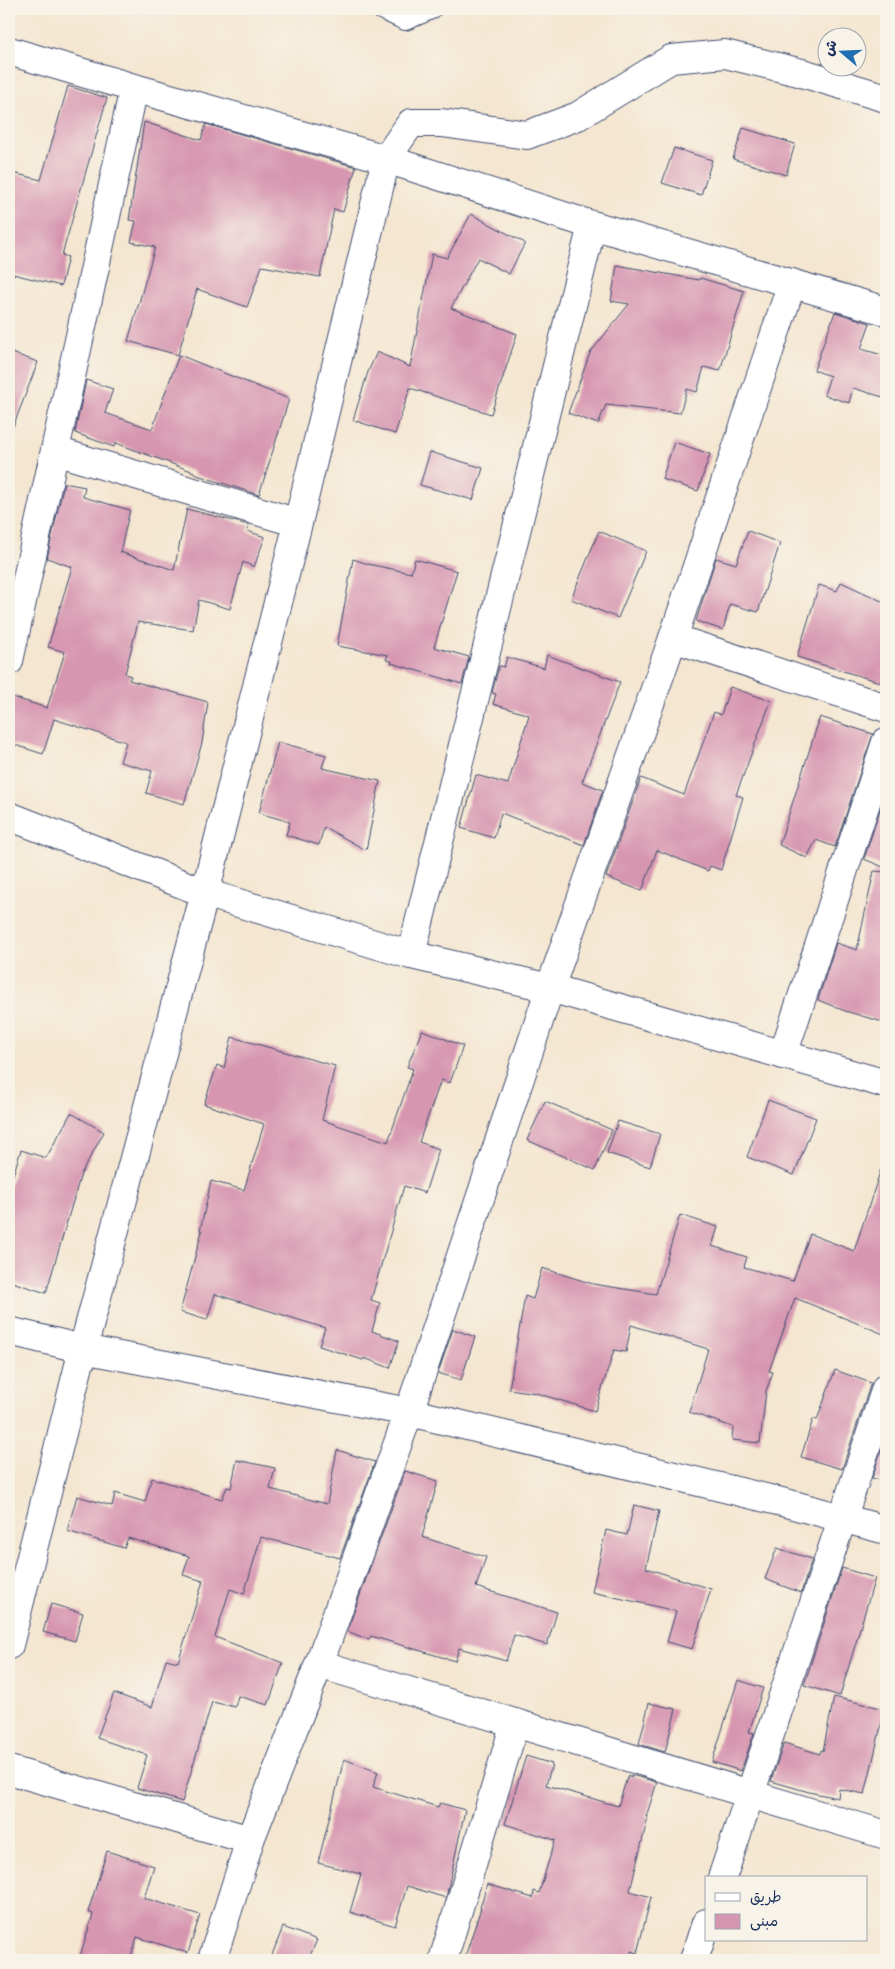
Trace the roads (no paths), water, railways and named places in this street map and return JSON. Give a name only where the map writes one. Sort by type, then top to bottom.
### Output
[{"type":"street","points":[[9,51],[386,159],[592,225],[886,311]]},
{"type":"street","points":[[9,1645],[83,1349],[205,893],[298,523],[386,159],[411,123],[442,123],[527,135],[578,116],[672,59],[725,54],[802,73],[886,98]]},
{"type":"street","points":[[9,661],[134,88]]},
{"type":"street","points":[[411,954],[592,225]]},
{"type":"street","points":[[212,1960],[250,1840],[319,1664],[409,1412],[550,988],[674,638],[792,283]]},
{"type":"street","points":[[55,451],[298,523]]},
{"type":"street","points":[[674,638],[886,708]]},
{"type":"street","points":[[783,1055],[886,742]]},
{"type":"street","points":[[9,816],[205,893],[411,954],[550,988],[886,1084]]},
{"type":"street","points":[[9,1331],[83,1349],[409,1412],[886,1530]]},
{"type":"street","points":[[723,1876],[886,1388]]},
{"type":"street","points":[[319,1664],[886,1835]]},
{"type":"street","points":[[443,1960],[515,1722]]},
{"type":"street","points":[[9,1770],[250,1840]]},
{"type":"street","points":[[694,1960],[705,1926]]},
{"type":"lane","points":[[380,9],[405,20],[431,9]]}]
